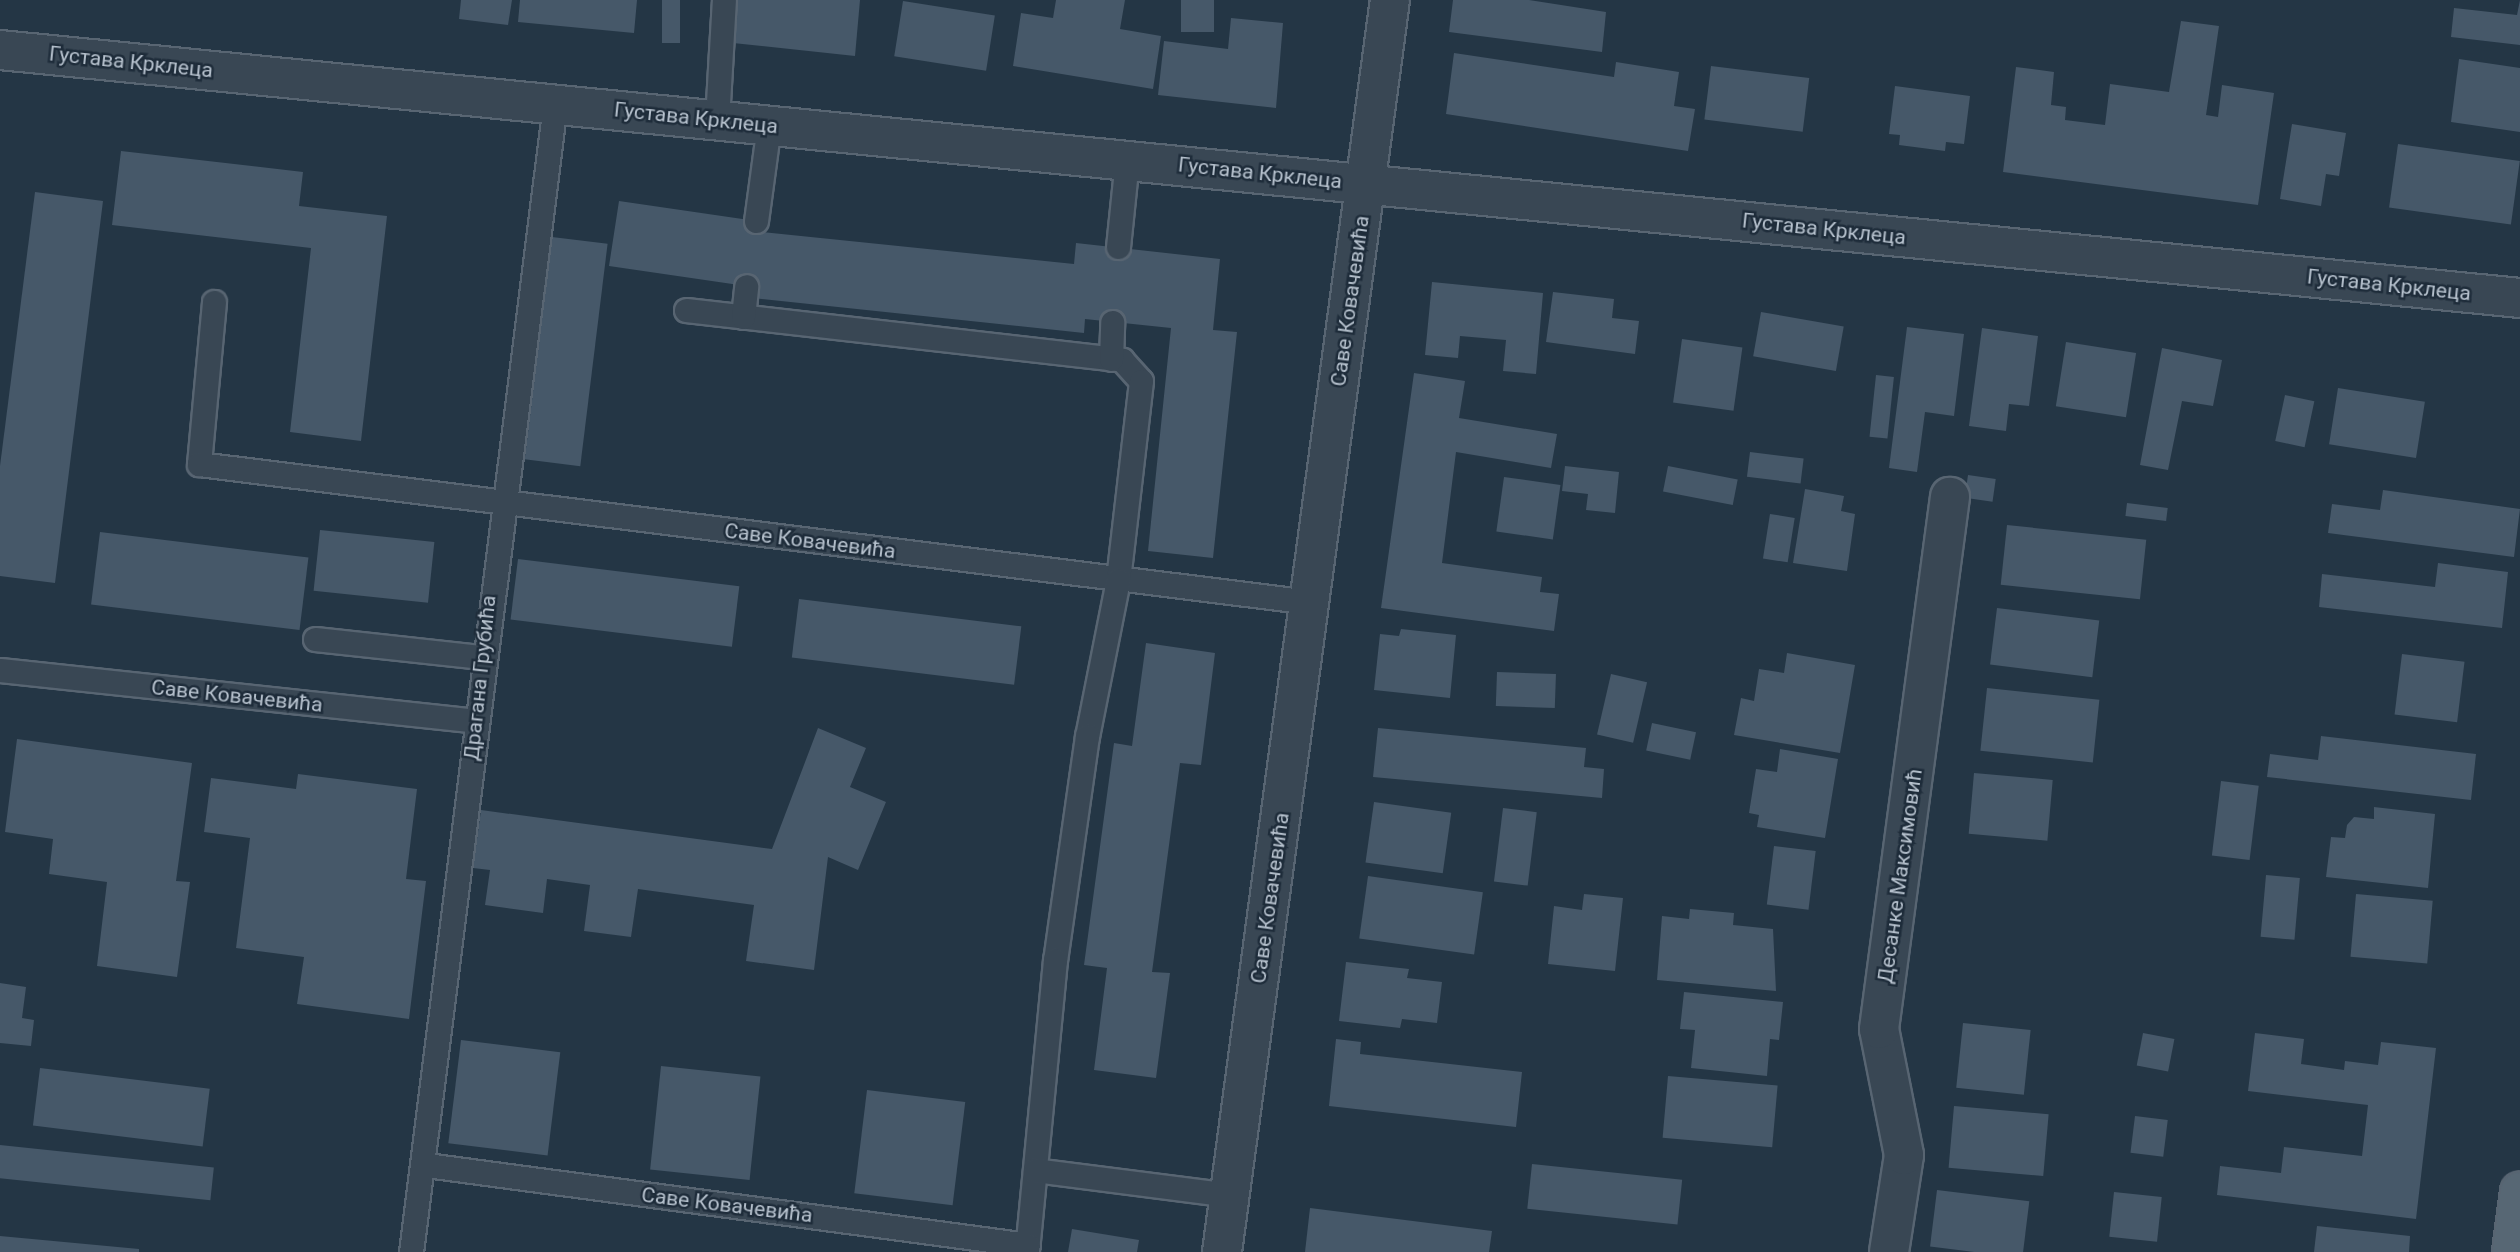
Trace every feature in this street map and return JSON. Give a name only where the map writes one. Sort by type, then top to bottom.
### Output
[{"type":"main road","points":[[2512,1252],[2520,1192]]},
{"type":"street","name":"Саве Ковачевића","points":[[1222,1252],[1390,0]]},
{"type":"street","name":"Густава Крклеца","points":[[0,50],[2520,298]]},
{"type":"street","name":"Десанке Максимовић","points":[[1889,1252],[1904,1155],[1880,1029],[1950,498]]},
{"type":"lane","points":[[717,120],[724,0]]},
{"type":"lane","name":"Драгана Грубића","points":[[411,1252],[426,1165],[474,721],[555,104]]},
{"type":"lane","points":[[756,221],[769,125]]},
{"type":"lane","points":[[1118,247],[1127,160]]},
{"type":"lane","points":[[743,317],[746,286]]},
{"type":"lane","name":"Саве Ковачевића","points":[[214,302],[199,464],[1310,602]]},
{"type":"lane","points":[[686,310],[1111,359],[1134,369],[1141,381],[1118,580]]},
{"type":"lane","points":[[1111,359],[1112,322]]},
{"type":"lane","name":"Саве Ковачевића","points":[[426,1165],[1028,1248],[1059,933],[1087,736],[1118,580]]},
{"type":"lane","points":[[315,639],[482,657]]},
{"type":"lane","name":"Саве Ковачевића","points":[[0,670],[474,721]]},
{"type":"lane","points":[[1035,1170],[1230,1195]]},
{"type":"building","points":[[461,0],[512,0],[508,25],[459,19]]},
{"type":"building","points":[[520,0],[637,0],[634,33],[518,22]]},
{"type":"building","points":[[662,0],[680,0],[680,43],[662,43]]},
{"type":"building","points":[[737,0],[860,0],[855,56],[733,43]]},
{"type":"building","points":[[1056,0],[1125,0],[1120,29],[1161,36],[1153,89],[1013,66],[1021,13],[1053,18]]},
{"type":"building","points":[[1181,0],[1214,0],[1214,32],[1181,32]]},
{"type":"building","points":[[1453,0],[1529,0],[1606,12],[1602,52],[1449,32]]},
{"type":"building","points":[[2520,0],[2520,45],[2451,37],[2454,8],[2517,15]]},
{"type":"building","points":[[903,1],[995,16],[986,71],[894,56]]},
{"type":"building","points":[[1231,18],[1283,23],[1276,108],[1158,95],[1164,41],[1228,49]]},
{"type":"building","points":[[2181,21],[2219,26],[2206,115],[2218,117],[2222,85],[2274,93],[2258,205],[2003,172],[2016,67],[2054,72],[2051,105],[2066,107],[2065,120],[2105,125],[2110,84],[2169,92]]},
{"type":"building","points":[[1454,53],[1614,77],[1616,62],[1679,72],[1674,106],[1695,109],[1688,151],[1446,114]]},
{"type":"building","points":[[2459,59],[2520,68],[2520,132],[2451,122]]},
{"type":"building","points":[[1711,66],[1809,78],[1803,132],[1704,120]]},
{"type":"building","points":[[1895,86],[1970,96],[1964,144],[1946,142],[1945,151],[1899,145],[1900,135],[1889,134]]},
{"type":"building","points":[[2292,124],[2346,133],[2339,176],[2326,174],[2321,206],[2280,199]]},
{"type":"building","points":[[2398,144],[2520,161],[2511,224],[2389,207]]},
{"type":"building","points":[[121,151],[303,172],[299,206],[387,216],[361,441],[290,432],[311,248],[112,225]]},
{"type":"building","points":[[35,192],[103,201],[55,583],[0,576],[0,466]]},
{"type":"building","points":[[619,201],[763,222],[761,232],[1074,264],[1076,243],[1220,259],[1213,330],[1237,332],[1213,558],[1148,551],[1171,328],[1085,319],[1084,333],[753,298],[746,286],[609,266]]},
{"type":"building","points":[[552,237],[608,244],[580,466],[525,459]]},
{"type":"building","points":[[1432,282],[1543,293],[1536,374],[1503,371],[1506,340],[1460,336],[1458,358],[1425,355]]},
{"type":"building","points":[[1553,292],[1614,299],[1612,318],[1639,321],[1635,354],[1546,342]]},
{"type":"building","points":[[1761,312],[1844,327],[1836,371],[1753,356]]},
{"type":"building","points":[[1907,327],[1964,334],[1954,416],[1925,412],[1917,472],[1889,468]]},
{"type":"building","points":[[1982,328],[2038,336],[2029,406],[2009,404],[2006,431],[1969,426]]},
{"type":"building","points":[[1682,339],[1742,347],[1733,411],[1673,402]]},
{"type":"building","points":[[2066,342],[2136,353],[2126,417],[2056,406]]},
{"type":"building","points":[[2162,348],[2222,360],[2213,406],[2182,401],[2168,470],[2140,465]]},
{"type":"building","points":[[1414,373],[1465,381],[1459,418],[1557,434],[1551,468],[1456,452],[1442,563],[1542,577],[1540,592],[1559,594],[1554,631],[1381,608]]},
{"type":"building","points":[[1876,375],[1894,377],[1887,439],[1870,437]]},
{"type":"building","points":[[2338,388],[2425,402],[2416,458],[2329,444]]},
{"type":"building","points":[[2285,395],[2314,401],[2305,447],[2275,441]]},
{"type":"building","points":[[1750,452],[1804,459],[1801,483],[1747,477]]},
{"type":"building","points":[[1565,466],[1619,472],[1615,513],[1586,510],[1588,494],[1562,491]]},
{"type":"building","points":[[1668,466],[1738,480],[1733,505],[1663,492]]},
{"type":"building","points":[[1968,475],[1996,479],[1993,502],[1965,498]]},
{"type":"building","points":[[1504,477],[1560,485],[1553,539],[1496,531]]},
{"type":"building","points":[[1805,489],[1844,496],[1841,511],[1855,514],[1847,571],[1793,563]]},
{"type":"building","points":[[2383,490],[2520,509],[2514,557],[2328,533],[2332,504],[2380,510]]},
{"type":"building","points":[[2127,503],[2168,508],[2166,521],[2125,516]]},
{"type":"building","points":[[1770,514],[1795,518],[1788,562],[1763,558]]},
{"type":"building","points":[[2007,525],[2146,540],[2140,599],[2001,585]]},
{"type":"building","points":[[320,530],[434,542],[428,603],[314,591]]},
{"type":"building","points":[[100,532],[308,558],[300,630],[91,604]]},
{"type":"building","points":[[518,559],[739,586],[732,647],[511,620]]},
{"type":"building","points":[[2438,563],[2508,572],[2502,628],[2319,607],[2322,574],[2435,587]]},
{"type":"building","points":[[799,599],[1021,626],[1014,685],[792,658]]},
{"type":"building","points":[[1997,608],[2099,621],[2092,677],[1990,665]]},
{"type":"building","points":[[1401,629],[1456,635],[1450,698],[1374,690],[1380,634],[1399,636]]},
{"type":"building","points":[[1146,643],[1215,653],[1201,765],[1180,763],[1152,972],[1170,973],[1156,1078],[1094,1070],[1107,968],[1084,965],[1114,743],[1132,746]]},
{"type":"building","points":[[1787,653],[1855,665],[1840,753],[1734,735],[1741,698],[1754,701],[1759,669],[1784,673]]},
{"type":"building","points":[[2402,654],[2465,662],[2457,722],[2395,715]]},
{"type":"building","points":[[1497,672],[1556,674],[1555,708],[1496,706]]},
{"type":"building","points":[[1611,674],[1647,682],[1633,743],[1597,734]]},
{"type":"building","points":[[1987,688],[2099,700],[2093,762],[1980,751]]},
{"type":"building","points":[[1652,723],[1696,732],[1690,760],[1646,750]]},
{"type":"building","points":[[818,728],[866,748],[850,787],[886,802],[858,870],[828,857],[814,970],[746,961],[754,905],[638,889],[631,937],[584,931],[590,885],[547,879],[543,913],[485,905],[490,870],[473,868],[481,810],[772,849]]},
{"type":"building","points":[[1378,728],[1586,748],[1584,767],[1604,769],[1602,798],[1373,777]]},
{"type":"building","points":[[2321,736],[2476,754],[2471,800],[2267,777],[2270,754],[2318,760]]},
{"type":"building","points":[[17,739],[192,763],[176,881],[190,882],[177,977],[97,966],[107,882],[49,874],[53,839],[5,832]]},
{"type":"building","points":[[1780,749],[1838,759],[1825,838],[1757,827],[1759,815],[1749,813],[1756,769],[1777,772]]},
{"type":"building","points":[[1974,773],[2053,780],[2047,841],[1969,834]]},
{"type":"building","points":[[298,774],[417,789],[406,879],[426,881],[409,1019],[297,1004],[304,957],[236,948],[250,838],[204,832],[211,778],[296,789]]},
{"type":"building","points":[[2221,781],[2259,786],[2250,860],[2212,855]]},
{"type":"building","points":[[1374,802],[1451,813],[1443,873],[1366,862]]},
{"type":"building","points":[[2374,807],[2435,814],[2428,888],[2326,877],[2331,837],[2345,838],[2347,825],[2354,817],[2374,819]]},
{"type":"building","points":[[1503,808],[1537,812],[1528,886],[1494,881]]},
{"type":"building","points":[[1774,846],[1816,851],[1808,910],[1767,905]]},
{"type":"building","points":[[2266,875],[2300,878],[2294,940],[2261,937]]},
{"type":"building","points":[[1368,876],[1483,892],[1474,955],[1359,938]]},
{"type":"building","points":[[1584,894],[1623,898],[1615,971],[1548,964],[1554,906],[1582,910]]},
{"type":"building","points":[[2356,894],[2433,901],[2427,963],[2351,957]]},
{"type":"building","points":[[1690,909],[1734,913],[1733,925],[1773,929],[1776,991],[1657,980],[1662,916],[1689,919]]},
{"type":"building","points":[[1346,962],[1409,969],[1407,978],[1442,982],[1437,1023],[1402,1019],[1400,1028],[1339,1021]]},
{"type":"building","points":[[0,983],[26,987],[22,1018],[34,1020],[31,1046],[0,1043]]},
{"type":"building","points":[[1684,992],[1783,1002],[1779,1040],[1770,1039],[1767,1076],[1691,1068],[1695,1030],[1680,1029]]},
{"type":"building","points":[[1963,1023],[2031,1030],[2024,1095],[1956,1088]]},
{"type":"building","points":[[2143,1033],[2174,1039],[2168,1071],[2137,1065]]},
{"type":"building","points":[[2255,1033],[2304,1039],[2301,1064],[2344,1070],[2345,1061],[2378,1065],[2381,1042],[2436,1048],[2416,1219],[2217,1195],[2220,1166],[2281,1173],[2284,1147],[2362,1156],[2368,1105],[2248,1091]]},
{"type":"building","points":[[1336,1039],[1361,1042],[1360,1054],[1522,1072],[1516,1127],[1329,1106]]},
{"type":"building","points":[[461,1040],[560,1052],[548,1155],[448,1143]]},
{"type":"building","points":[[661,1066],[760,1076],[750,1180],[650,1169]]},
{"type":"building","points":[[40,1068],[210,1089],[203,1146],[33,1126]]},
{"type":"building","points":[[1668,1076],[1778,1086],[1772,1147],[1663,1138]]},
{"type":"building","points":[[867,1090],[965,1102],[953,1205],[854,1193]]},
{"type":"building","points":[[1954,1106],[2049,1114],[2043,1176],[1949,1168]]},
{"type":"building","points":[[2135,1116],[2168,1120],[2163,1157],[2130,1153]]},
{"type":"building","points":[[0,1145],[214,1167],[210,1200],[0,1178]]},
{"type":"building","points":[[1532,1164],[1682,1180],[1677,1225],[1527,1209]]},
{"type":"building","points":[[1937,1190],[2029,1201],[2023,1252],[1974,1252],[1930,1247]]},
{"type":"building","points":[[2114,1192],[2162,1197],[2157,1242],[2109,1237]]},
{"type":"building","points":[[1310,1208],[1492,1231],[1489,1252],[1305,1252]]},
{"type":"building","points":[[2317,1226],[2410,1236],[2409,1252],[2314,1252]]},
{"type":"building","points":[[1072,1229],[1139,1240],[1137,1252],[1068,1252]]},
{"type":"building","points":[[0,1236],[139,1249],[139,1252],[0,1252]]}]
